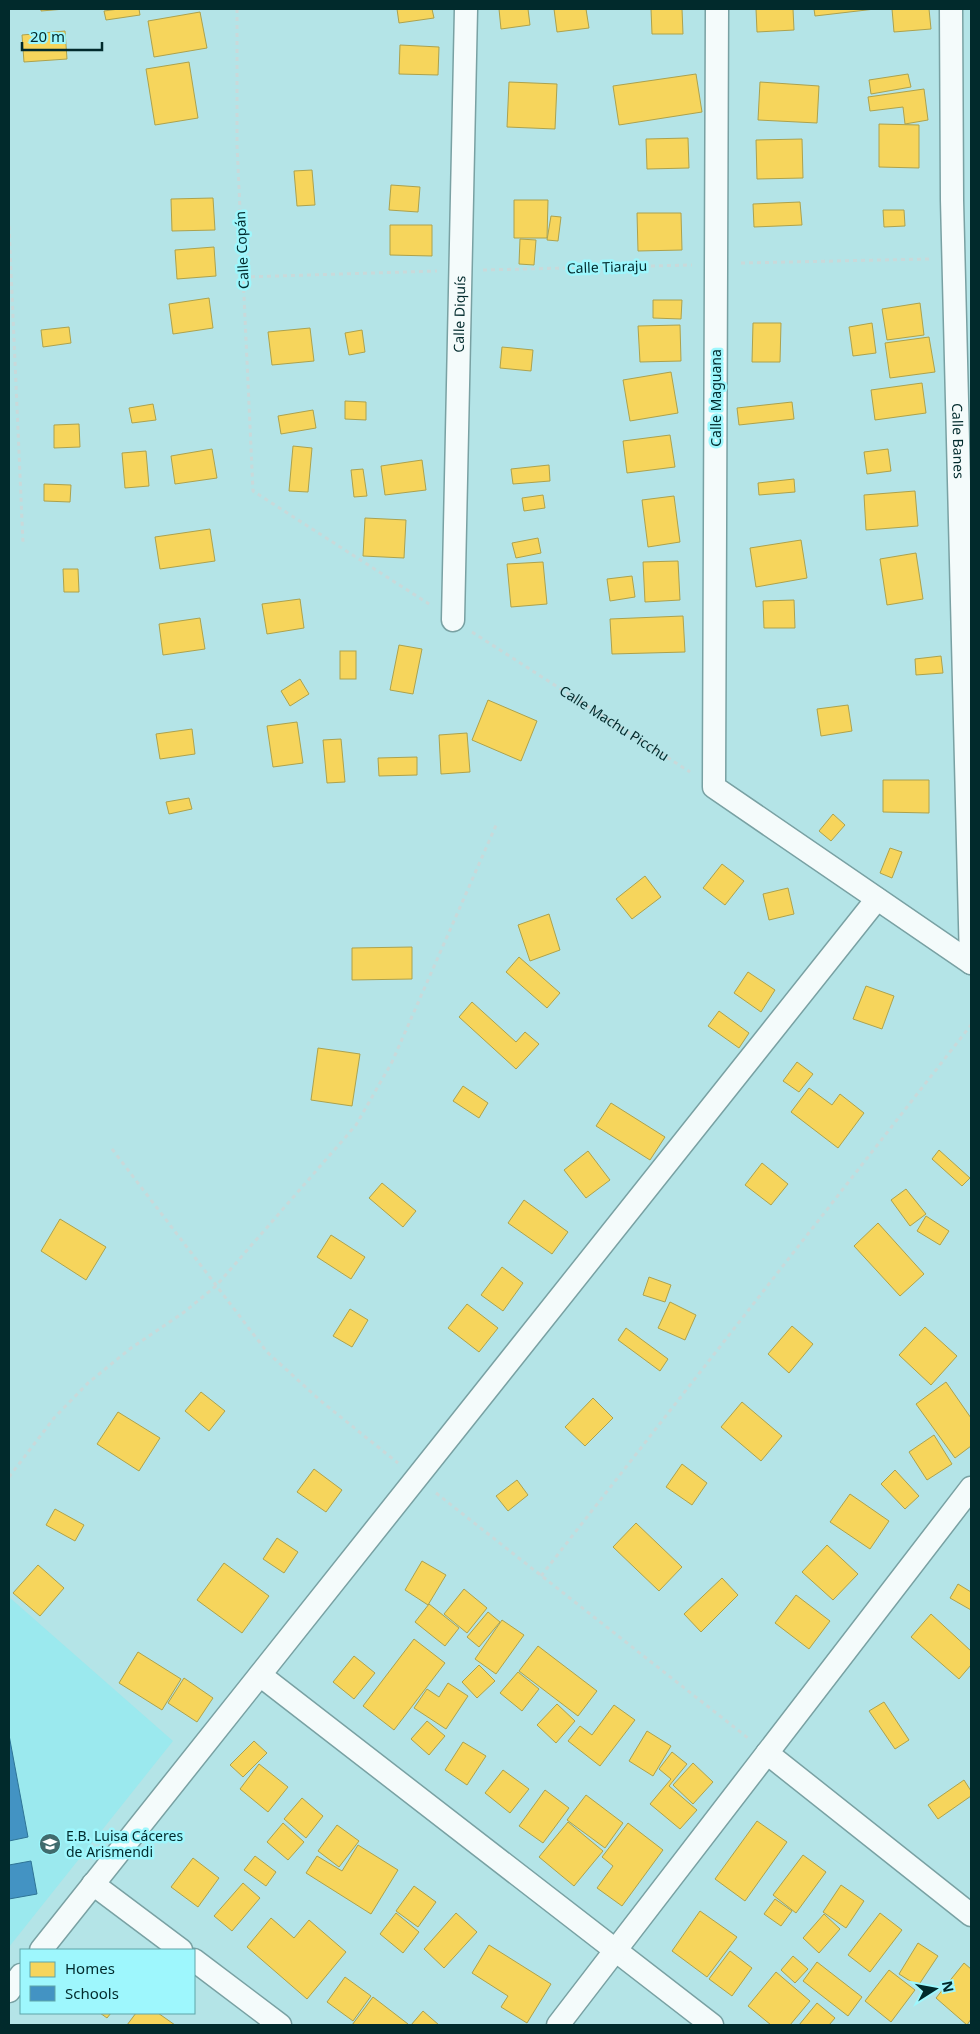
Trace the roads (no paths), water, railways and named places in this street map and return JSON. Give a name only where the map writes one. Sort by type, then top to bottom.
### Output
[{"type":"street","name":"Calle Diquís","points":[[453,620],[466,9]]},
{"type":"street","name":"Calle Maguana","points":[[717,9],[714,787],[877,899]]},
{"type":"street","name":"Calle Banes","points":[[951,9],[953,258],[971,963]]},
{"type":"street","points":[[42,1949],[877,899],[971,963]]},
{"type":"street","points":[[558,2025],[971,1488]]},
{"type":"street","points":[[260,1675],[712,2025]]},
{"type":"street","points":[[767,1753],[971,1916]]},
{"type":"street","points":[[93,1884],[180,1949]]},
{"type":"street","points":[[195,1961],[280,2025]]},
{"type":"street","points":[[9,1990],[20,1976]]},
{"type":"place","name":"E.B. Luisa Cáceres de Arismendi","points":[[50,1844]]}]
